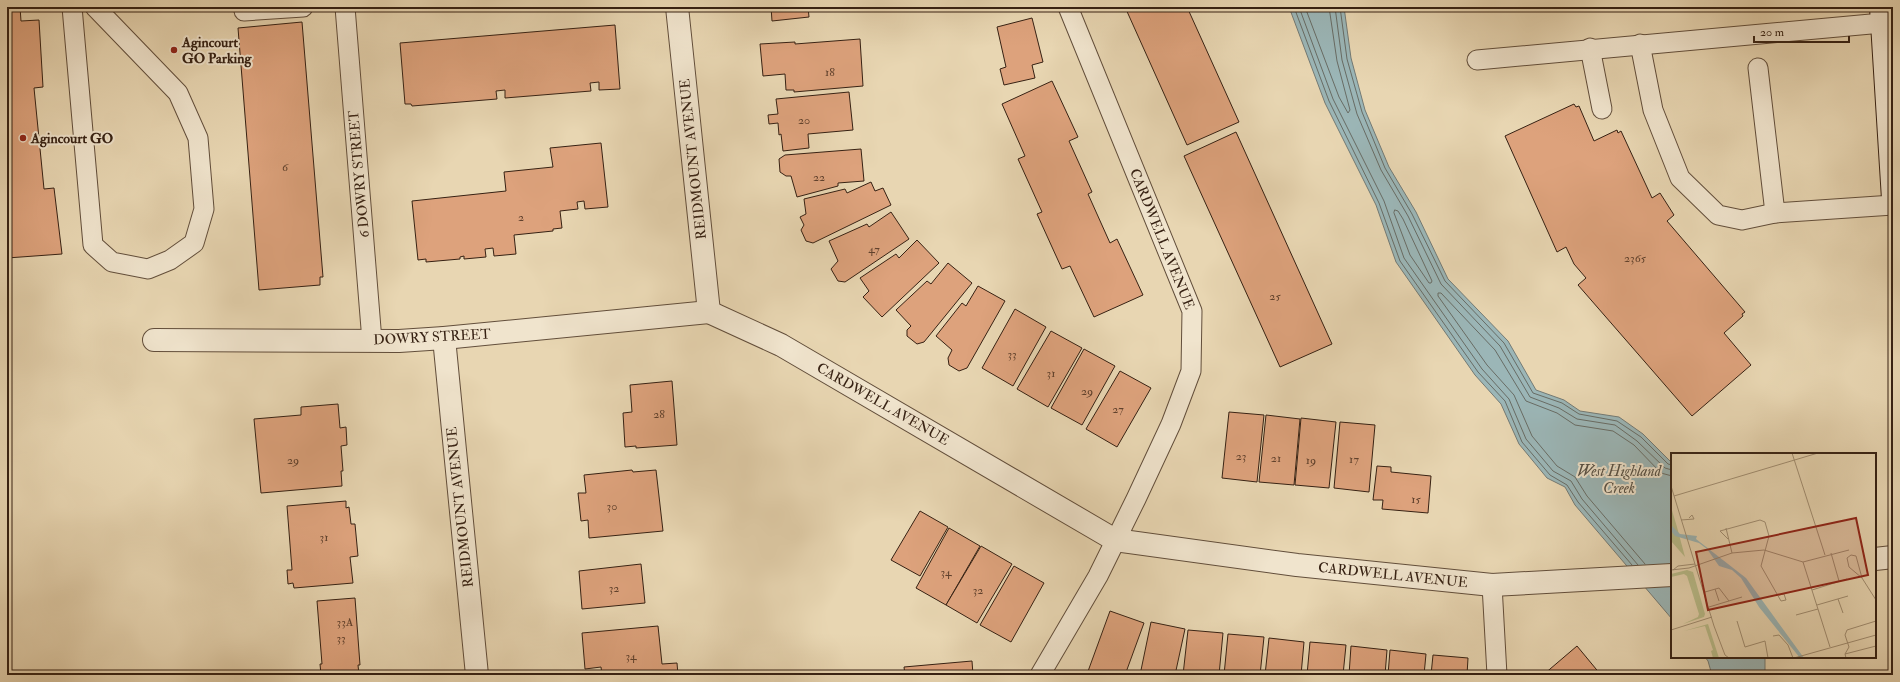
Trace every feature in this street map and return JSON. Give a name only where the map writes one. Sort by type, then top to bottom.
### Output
[{"type":"street","name":"REIDMOUNT AVENUE","points":[[677,7],[709,312]]},
{"type":"street","points":[[1882,15],[1893,199]]},
{"type":"street","name":"DOWRY STREET","points":[[154,340],[372,341],[444,338],[709,312]]},
{"type":"street","name":"CARDWELL AVENUE","points":[[709,312],[781,344],[1115,540],[1297,566],[1492,585],[1671,576]]},
{"type":"street","name":"REIDMOUNT AVENUE","points":[[444,338],[477,675]]},
{"type":"street","points":[[1876,559],[1893,557]]},
{"type":"lane","points":[[72,7],[93,245],[112,262],[148,270],[170,260],[194,244],[204,209],[198,138],[178,92],[95,7]]},
{"type":"lane","points":[[244,11],[303,7]]},
{"type":"lane","name":"6 DOWRY STREET","points":[[345,7],[372,341]]},
{"type":"lane","name":"CARDWELL AVENUE","points":[[1068,7],[1192,312],[1192,371],[1171,424],[1115,540]]},
{"type":"lane","points":[[1476,60],[1640,44],[1882,15]]},
{"type":"lane","points":[[1640,44],[1653,110],[1680,178],[1718,215],[1742,220],[1775,213],[1893,205]]},
{"type":"lane","points":[[1590,48],[1602,110]]},
{"type":"lane","points":[[1758,68],[1775,213]]},
{"type":"lane","points":[[1040,675],[1098,576],[1115,540]]},
{"type":"lane","points":[[1492,585],[1497,675]]},
{"type":"water","name":"West Highland Creek","points":[[1289,7],[1344,7],[1351,58],[1365,110],[1389,167],[1416,212],[1448,279],[1508,341],[1536,390],[1564,400],[1580,411],[1619,417],[1643,434],[1671,462],[1671,618],[1575,505],[1565,487],[1547,478],[1519,444],[1501,404],[1475,375],[1396,262],[1376,205],[1325,103]]},
{"type":"water","points":[[1706,658],[1765,658],[1765,675],[1712,675]]},
{"type":"building","name":"Agincourt GO","points":[[7,7],[20,7],[21,21],[39,20],[43,87],[34,88],[44,189],[54,188],[62,254],[7,258]]},
{"type":"building","points":[[771,7],[808,7],[809,17],[772,21]]},
{"type":"building","points":[[1125,7],[1187,7],[1239,122],[1187,145]]},
{"type":"building","points":[[1032,18],[1043,62],[1032,65],[1035,78],[1004,85],[1000,69],[1006,67],[997,27]]},
{"type":"building","points":[[302,22],[323,277],[320,277],[320,285],[259,290],[238,28]]},
{"type":"building","points":[[615,25],[620,89],[599,90],[599,82],[590,83],[591,91],[505,98],[505,90],[496,91],[497,99],[412,106],[411,104],[405,104],[400,43]]},
{"type":"building","points":[[860,39],[863,86],[794,92],[794,90],[786,90],[785,74],[763,76],[760,44],[795,42],[795,44]]},
{"type":"building","points":[[1052,81],[1078,137],[1069,141],[1092,192],[1088,194],[1110,243],[1117,239],[1143,295],[1094,317],[1070,266],[1062,269],[1037,214],[1042,212],[1018,159],[1025,156],[1002,104]]},
{"type":"building","points":[[849,92],[853,130],[808,134],[809,148],[783,151],[778,123],[769,124],[768,115],[778,114],[776,99]]},
{"type":"building","points":[[1574,104],[1576,107],[1579,106],[1594,141],[1617,130],[1618,133],[1621,131],[1652,198],[1660,193],[1674,215],[1667,221],[1745,312],[1742,314],[1743,316],[1724,333],[1751,365],[1692,416],[1578,285],[1586,278],[1574,264],[1566,247],[1557,252],[1505,136]]},
{"type":"building","points":[[1236,132],[1332,344],[1280,367],[1184,156]]},
{"type":"building","points":[[601,143],[608,207],[585,209],[584,201],[577,202],[578,209],[560,211],[562,228],[553,229],[553,231],[514,235],[516,254],[494,256],[493,248],[485,249],[486,257],[464,259],[464,256],[460,257],[460,259],[426,262],[426,259],[418,260],[412,201],[506,191],[504,172],[553,167],[550,148]]},
{"type":"building","points":[[861,149],[864,181],[838,183],[838,186],[797,197],[791,176],[786,176],[780,172],[779,159],[785,155]]},
{"type":"building","points":[[871,182],[875,191],[883,188],[891,205],[813,243],[806,241],[801,230],[804,225],[800,217],[806,214],[804,199],[845,189],[847,193]]},
{"type":"building","points":[[891,212],[909,239],[845,282],[838,281],[831,269],[838,261],[829,241],[867,224],[869,227]]},
{"type":"building","points":[[917,240],[939,263],[882,317],[863,297],[869,291],[860,278],[896,254],[899,258]]},
{"type":"building","points":[[948,263],[972,283],[924,342],[917,344],[907,336],[907,330],[911,326],[896,310],[927,281],[931,284]]},
{"type":"building","points":[[978,286],[1005,301],[967,368],[959,371],[949,365],[948,358],[952,350],[936,336],[962,303],[966,306]]},
{"type":"building","points":[[1015,309],[1046,327],[1013,386],[982,368]]},
{"type":"building","points":[[1051,331],[1082,348],[1048,407],[1017,389]]},
{"type":"building","points":[[1084,349],[1115,366],[1082,425],[1051,408]]},
{"type":"building","points":[[1120,371],[1151,388],[1117,447],[1086,429]]},
{"type":"building","points":[[672,381],[677,445],[636,448],[636,446],[625,447],[623,413],[632,412],[630,385]]},
{"type":"building","points":[[338,404],[340,428],[346,427],[347,445],[341,446],[343,471],[341,471],[342,486],[261,493],[254,419],[301,415],[301,407]]},
{"type":"building","points":[[1229,412],[1264,415],[1257,482],[1222,478]]},
{"type":"building","points":[[1266,415],[1300,419],[1294,485],[1259,482]]},
{"type":"building","points":[[1301,418],[1336,422],[1329,488],[1295,485]]},
{"type":"building","points":[[1340,422],[1375,425],[1369,492],[1334,488]]},
{"type":"building","points":[[1377,466],[1391,467],[1391,472],[1431,476],[1428,513],[1382,509],[1383,500],[1373,500]]},
{"type":"building","points":[[632,470],[633,472],[656,470],[663,531],[589,538],[588,520],[581,521],[578,493],[586,493],[584,475]]},
{"type":"building","points":[[346,501],[346,508],[349,507],[351,524],[355,524],[358,556],[350,557],[353,583],[294,588],[293,583],[288,584],[287,570],[292,570],[287,506]]},
{"type":"building","points":[[920,511],[948,527],[920,576],[891,560]]},
{"type":"building","points":[[949,528],[980,546],[946,605],[916,588]]},
{"type":"building","points":[[981,546],[1012,564],[977,623],[946,605]]},
{"type":"building","points":[[641,564],[645,603],[582,609],[579,571]]},
{"type":"building","points":[[1014,566],[1044,583],[1011,642],[980,625]]},
{"type":"building","points":[[355,598],[360,665],[358,665],[359,675],[321,675],[320,664],[322,664],[317,601]]},
{"type":"building","points":[[1110,611],[1144,623],[1125,675],[1089,675],[1087,674]]},
{"type":"building","points":[[1151,622],[1185,629],[1175,675],[1140,675]]},
{"type":"building","points":[[658,626],[662,664],[677,663],[678,675],[602,675],[601,667],[585,669],[582,633]]},
{"type":"building","points":[[1188,630],[1223,633],[1219,675],[1183,675]]},
{"type":"building","points":[[1228,634],[1264,637],[1260,675],[1224,675]]},
{"type":"building","points":[[1269,638],[1304,642],[1301,675],[1265,675]]},
{"type":"building","points":[[1310,642],[1346,645],[1343,675],[1307,675]]},
{"type":"building","points":[[1351,646],[1387,650],[1385,675],[1349,675]]},
{"type":"building","points":[[1577,646],[1601,675],[1543,675]]},
{"type":"building","points":[[1390,650],[1426,654],[1424,675],[1388,675]]},
{"type":"building","points":[[1433,655],[1468,658],[1467,675],[1431,675]]},
{"type":"building","points":[[972,661],[973,675],[905,675],[904,667]]},
{"type":"railway","points":[[7,646],[10,675]]},
{"type":"place","name":"Agincourt GO Parking","points":[[174,50]]},
{"type":"place","name":"Agincourt GO","points":[[23,138]]}]
